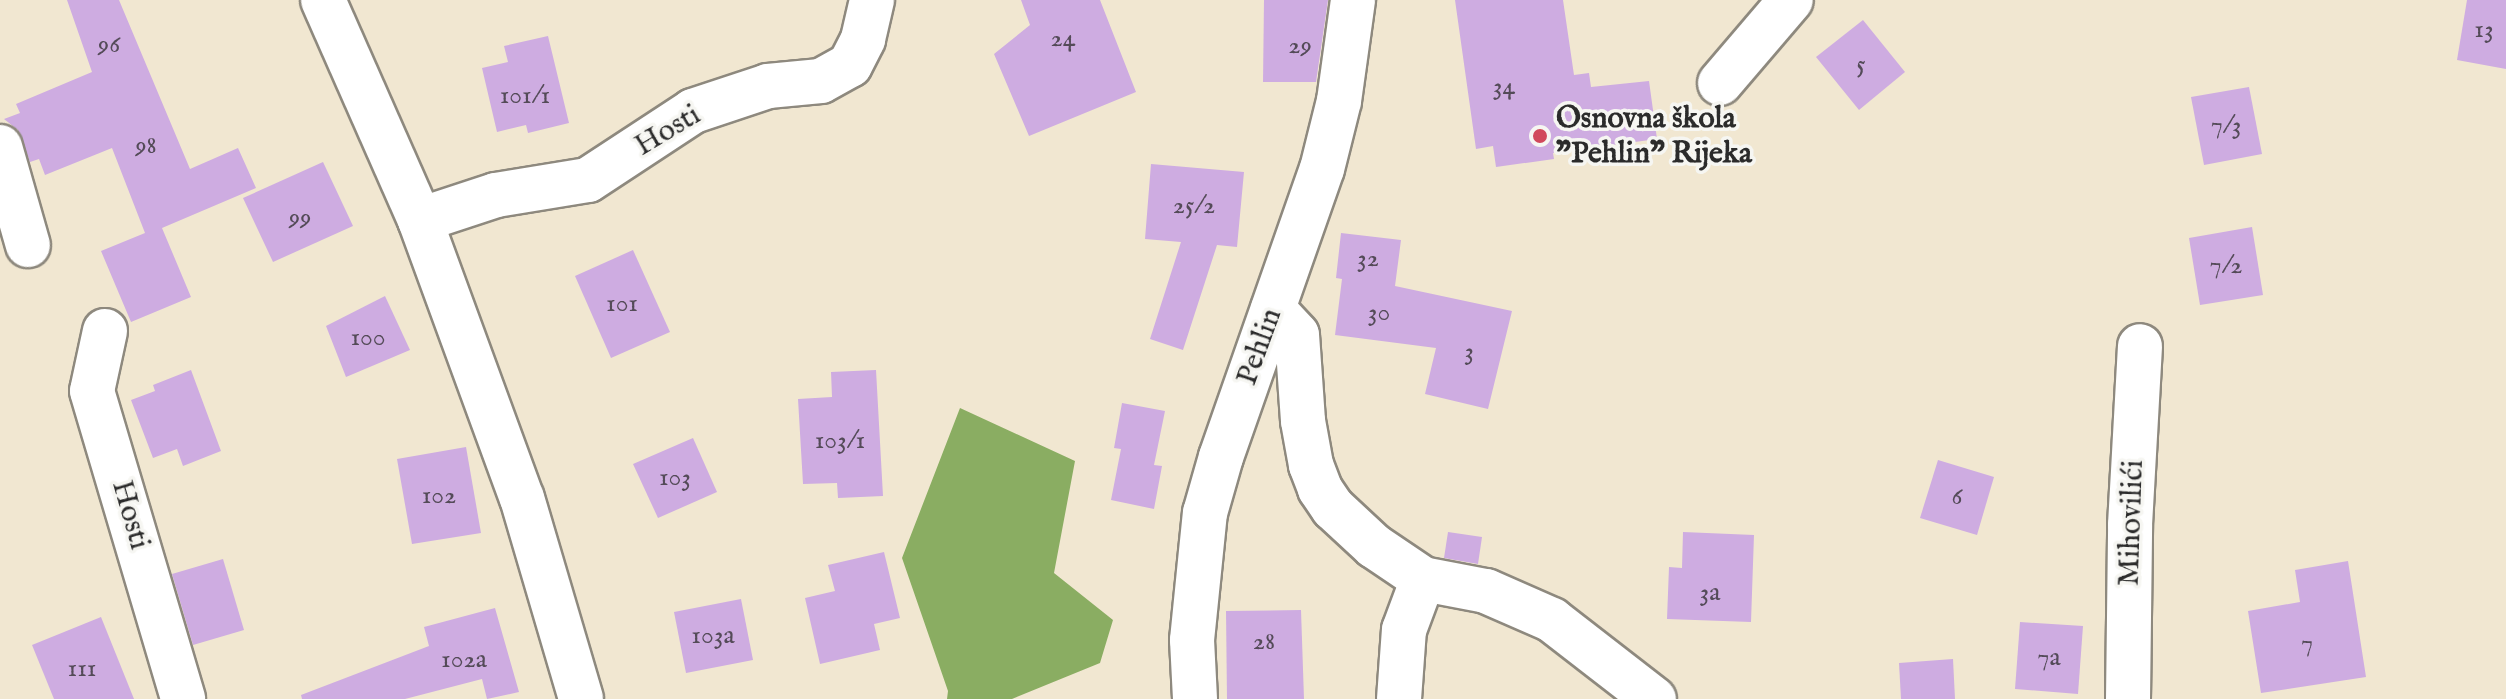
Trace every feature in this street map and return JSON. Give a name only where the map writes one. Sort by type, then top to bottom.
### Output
[{"type":"street","points":[[323,0],[420,220],[522,498],[581,699]]},
{"type":"street","name":"Hosti","points":[[420,220],[496,195],[588,180],[693,111],[768,86],[821,81],[850,65],[863,39],[872,0]]},
{"type":"street","name":"Pehlin","points":[[1195,699],[1192,640],[1205,513],[1322,169],[1339,101],[1353,0]]},
{"type":"street","points":[[1720,83],[1791,0]]},
{"type":"street","points":[[0,147],[28,245]]},
{"type":"street","points":[[1273,309],[1297,335],[1303,421],[1320,489],[1333,508],[1374,546],[1423,579],[1486,591],[1552,620],[1654,699]]},
{"type":"street","name":"Hosti","points":[[105,331],[92,391],[183,699]]},
{"type":"street","name":"Mihovilići","points":[[2128,699],[2130,525],[2140,346]]},
{"type":"street","points":[[1399,699],[1404,630],[1423,579]]},
{"type":"green space","points":[[960,408],[1075,461],[1054,573],[1113,620],[1100,663],[1012,699],[947,699],[948,691],[902,558]]},
{"type":"building","points":[[67,0],[119,0],[190,169],[238,148],[256,188],[162,228],[191,297],[131,322],[101,251],[145,233],[112,148],[45,175],[39,159],[30,162],[18,130],[4,119],[20,113],[16,104],[92,72]]},
{"type":"building","points":[[1021,0],[1100,0],[1136,92],[1029,136],[994,54],[1030,25]]},
{"type":"building","points":[[1264,0],[1328,0],[1316,82],[1263,82]]},
{"type":"building","points":[[1455,0],[1563,0],[1574,75],[1589,73],[1591,87],[1649,81],[1657,139],[1553,153],[1554,159],[1496,167],[1493,146],[1476,149]]},
{"type":"building","points":[[2467,0],[2506,0],[2506,69],[2457,60]]},
{"type":"building","points":[[1863,20],[1905,72],[1859,110],[1816,57]]},
{"type":"building","points":[[548,36],[569,123],[528,133],[526,125],[497,132],[482,68],[508,62],[504,46]]},
{"type":"building","points":[[2249,87],[2262,154],[2204,165],[2191,97]]},
{"type":"building","points":[[323,162],[353,226],[273,262],[243,198]]},
{"type":"building","points":[[1151,164],[1244,172],[1237,247],[1217,245],[1183,350],[1150,339],[1181,242],[1145,239]]},
{"type":"building","points":[[2252,227],[2263,295],[2200,305],[2189,238]]},
{"type":"building","points":[[1341,233],[1401,240],[1395,286],[1512,311],[1488,409],[1425,394],[1436,348],[1335,335],[1342,279],[1336,278]]},
{"type":"building","points":[[633,250],[670,332],[611,358],[575,276]]},
{"type":"building","points":[[385,296],[410,350],[346,377],[326,326]]},
{"type":"building","points":[[191,370],[221,451],[183,466],[177,449],[153,458],[131,400],[155,391],[153,385]]},
{"type":"building","points":[[876,370],[883,496],[838,498],[837,483],[803,484],[798,399],[832,397],[831,372]]},
{"type":"building","points":[[1122,403],[1165,411],[1154,465],[1162,466],[1154,509],[1111,500],[1121,449],[1114,448]]},
{"type":"building","points":[[693,438],[717,492],[658,518],[633,464]]},
{"type":"building","points":[[466,447],[481,533],[412,544],[397,459]]},
{"type":"building","points":[[1938,460],[1994,477],[1977,535],[1920,518]]},
{"type":"building","points":[[1448,532],[1482,537],[1478,564],[1444,558]]},
{"type":"building","points":[[1683,532],[1754,535],[1751,622],[1667,619],[1669,567],[1682,568]]},
{"type":"building","points":[[884,552],[900,618],[874,624],[880,650],[820,664],[805,598],[835,591],[828,565]]},
{"type":"building","points":[[223,559],[244,630],[193,645],[172,574]]},
{"type":"building","points":[[2348,561],[2366,677],[2261,693],[2248,611],[2300,602],[2295,570]]},
{"type":"building","points":[[741,599],[753,660],[686,673],[674,612]]},
{"type":"building","points":[[495,608],[519,692],[487,699],[482,679],[405,699],[302,699],[301,695],[429,646],[424,627]]},
{"type":"building","points":[[1301,610],[1304,699],[1227,699],[1226,611]]},
{"type":"building","points":[[101,617],[134,699],[54,699],[32,645]]},
{"type":"building","points":[[2020,622],[2083,626],[2078,694],[2015,689]]},
{"type":"building","points":[[1953,659],[1955,699],[1901,699],[1899,663]]},
{"type":"place","name":"Osnovna škola \"Pehlin\" Rijeka","points":[[1540,136]]}]
